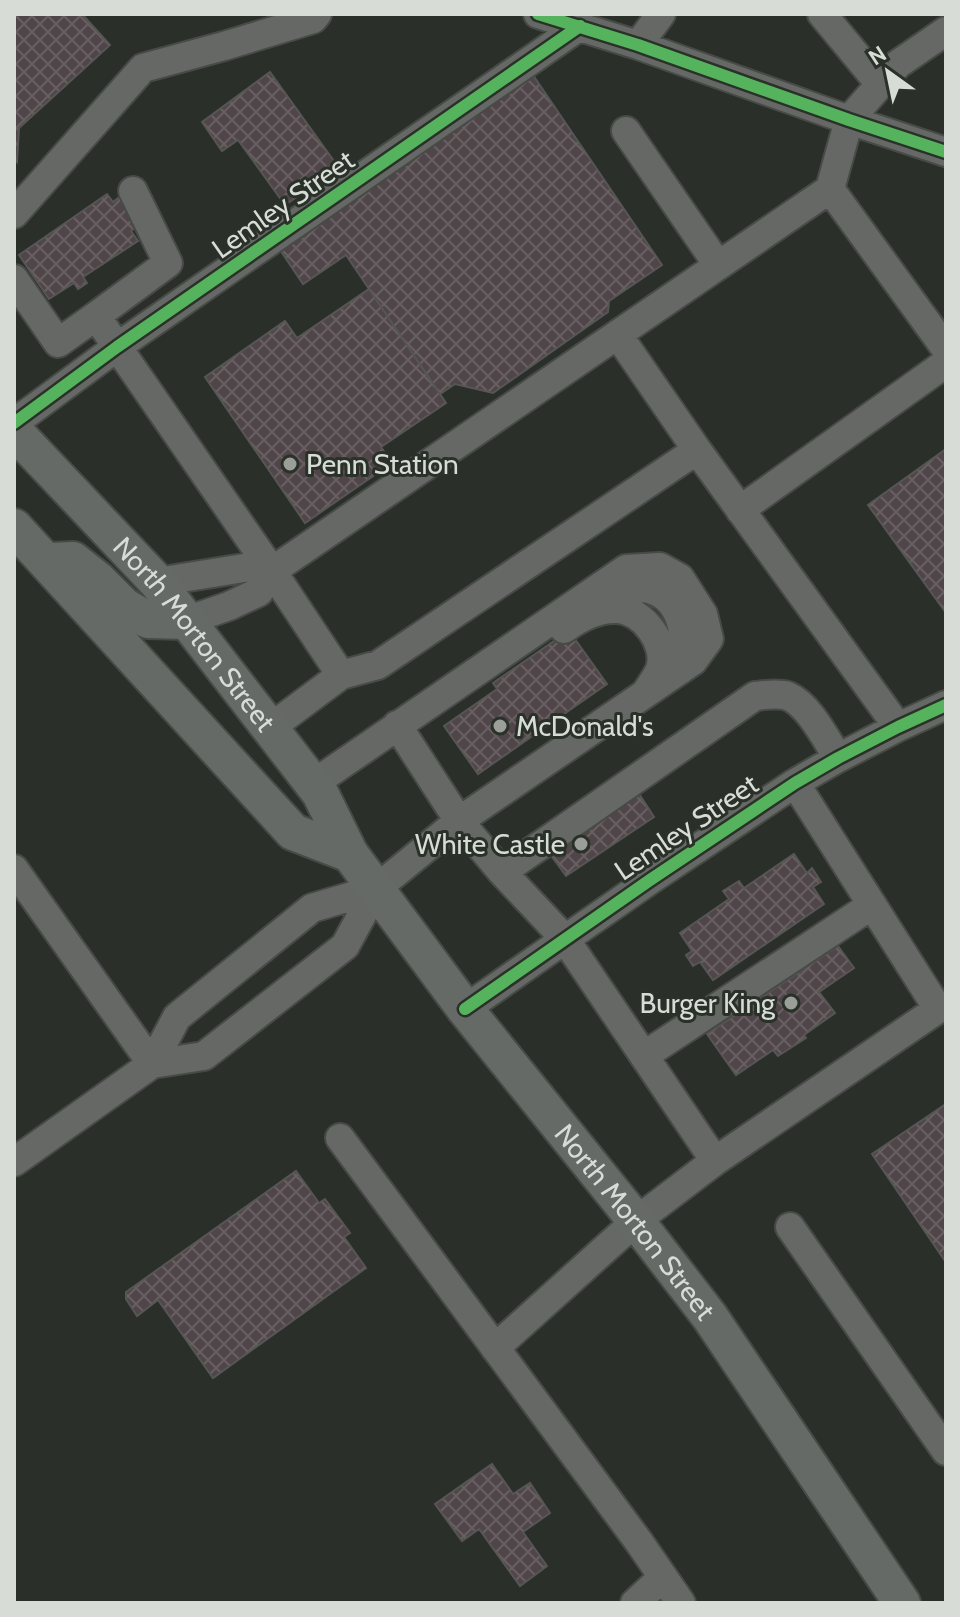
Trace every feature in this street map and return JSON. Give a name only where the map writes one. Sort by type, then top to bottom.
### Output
[{"type":"main road","name":"North Morton Street","points":[[14,431],[157,582],[320,793],[350,854],[465,1009],[710,1317],[902,1603]]},
{"type":"main road","name":"North Morton Street","points":[[14,527],[293,832],[350,854]]},
{"type":"main road","points":[[45,561],[73,560],[124,606],[148,620],[186,621]]},
{"type":"street","points":[[14,214],[143,68],[313,19],[317,14]]},
{"type":"street","points":[[538,14],[638,45],[946,152]]},
{"type":"street","points":[[638,45],[661,14]]},
{"type":"street","points":[[822,14],[880,84]]},
{"type":"street","name":"Lemley Street","points":[[14,423],[117,347],[580,26]]},
{"type":"street","points":[[186,621],[259,592],[272,571],[830,189],[849,120],[898,64],[946,31]]},
{"type":"street","points":[[626,131],[718,265]]},
{"type":"street","points":[[830,189],[946,349]]},
{"type":"street","points":[[14,279],[58,343],[168,263],[133,191]]},
{"type":"street","points":[[96,316],[341,675]]},
{"type":"street","points":[[618,335],[697,450],[898,727]]},
{"type":"street","points":[[740,510],[946,363]]},
{"type":"street","points":[[270,728],[341,675],[378,665],[697,450]]},
{"type":"street","points":[[157,582],[250,567],[272,571]]},
{"type":"street","points":[[152,1064],[204,1056],[345,946],[376,889],[459,821],[693,661],[709,639],[703,614],[680,578],[660,567],[626,569],[313,784]]},
{"type":"street","points":[[406,718],[472,692],[615,594],[629,588],[644,587],[657,591],[668,599],[677,613],[683,633],[680,670]]},
{"type":"street","points":[[582,616],[619,609],[634,614],[647,625],[656,638],[661,654],[660,668],[647,692]]},
{"type":"street","points":[[502,872],[755,696],[786,695],[796,701],[808,713],[838,758]]},
{"type":"street","name":"Lemley Street","points":[[465,1009],[795,783],[898,727],[946,705]]},
{"type":"street","points":[[406,718],[459,821],[565,939],[715,1161]]},
{"type":"street","points":[[495,1348],[636,1221],[715,1161],[938,1009],[795,783]]},
{"type":"street","points":[[14,869],[152,1064]]},
{"type":"street","points":[[14,1162],[152,1064],[177,1017],[312,908],[376,889]]},
{"type":"street","points":[[645,1055],[872,905]]},
{"type":"street","points":[[340,1138],[681,1603]]},
{"type":"street","points":[[790,1227],[946,1451]]},
{"type":"street","points":[[635,1603],[663,1577]]},
{"type":"building","points":[[14,14],[82,14],[110,45],[19,128],[17,162],[14,158]]},
{"type":"building","points":[[270,72],[339,168],[285,205],[238,140],[222,151],[202,122]]},
{"type":"building","points":[[533,75],[662,265],[609,301],[608,312],[493,393],[455,384],[440,394],[346,255],[303,284],[278,247]]},
{"type":"building","points":[[107,194],[113,202],[122,195],[142,223],[131,231],[138,241],[83,277],[87,283],[78,289],[74,283],[49,299],[19,255]]},
{"type":"building","points":[[369,289],[446,403],[381,447],[392,463],[305,523],[205,377],[285,321],[297,338]]},
{"type":"building","points":[[946,449],[946,613],[868,505]]},
{"type":"building","points":[[567,632],[607,684],[478,774],[444,726],[497,689],[493,683]]},
{"type":"building","points":[[636,789],[654,817],[566,876],[547,850]]},
{"type":"building","points":[[794,854],[807,873],[812,868],[821,882],[813,887],[824,904],[713,980],[700,962],[693,966],[686,955],[692,951],[680,933],[729,899],[723,891],[739,881],[744,888]]},
{"type":"building","name":"Burger King","points":[[838,946],[854,968],[819,992],[835,1013],[804,1035],[806,1038],[778,1056],[773,1050],[736,1075],[707,1034]]},
{"type":"building","points":[[946,1104],[946,1260],[945,1261],[872,1154]]},
{"type":"building","points":[[296,1171],[319,1203],[325,1199],[350,1233],[344,1237],[366,1268],[213,1378],[158,1300],[137,1316],[126,1299],[126,1292]]},
{"type":"building","points":[[492,1464],[513,1494],[530,1483],[550,1513],[523,1532],[547,1566],[520,1586],[479,1529],[462,1541],[435,1504]]},
{"type":"cycle path","points":[[538,14],[638,45],[946,152]]},
{"type":"cycle path","points":[[14,423],[117,347],[580,26]]},
{"type":"cycle path","points":[[465,1009],[795,783],[898,727],[946,705]]},
{"type":"place","name":"Penn Station","points":[[290,464]]},
{"type":"place","name":"McDonald's","points":[[500,726]]},
{"type":"place","name":"White Castle","points":[[581,844]]},
{"type":"place","name":"Burger King","points":[[791,1003]]}]
